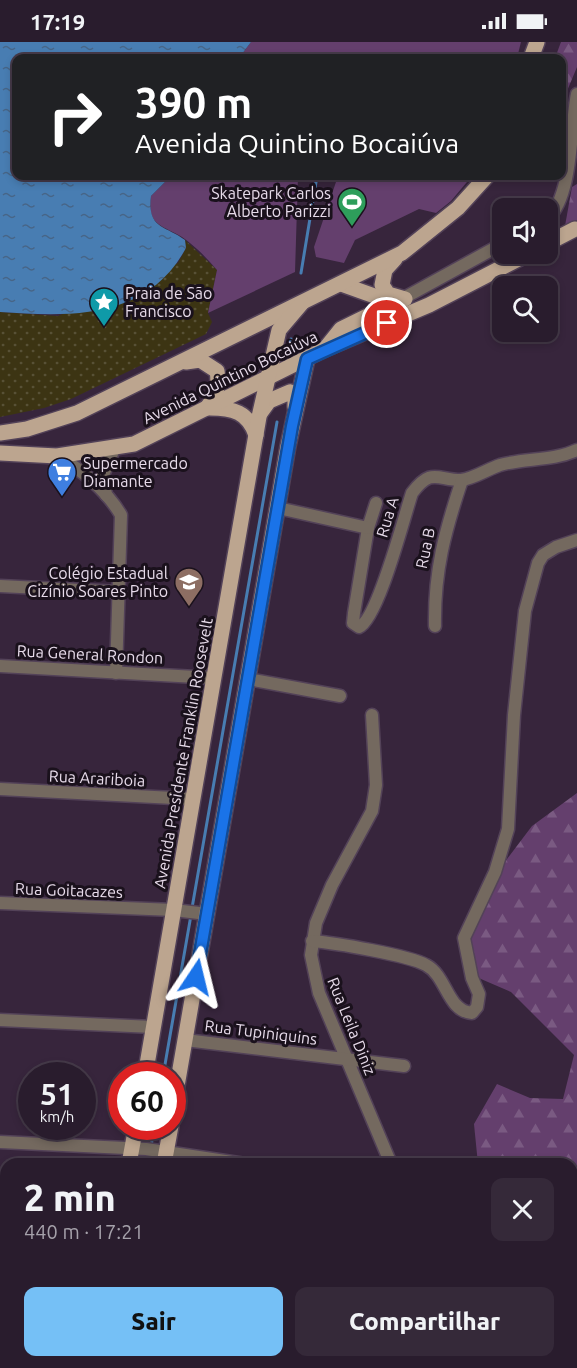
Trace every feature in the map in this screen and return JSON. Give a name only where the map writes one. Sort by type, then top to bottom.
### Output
[{"type":"main road","points":[[398,301],[383,288],[382,280],[385,270],[402,253],[458,208],[483,180]]},
{"type":"main road","points":[[558,238],[575,229]]},
{"type":"main road","points":[[0,433],[27,429],[77,413],[402,253]]},
{"type":"main road","name":"Avenida Quintino Bocaiúva","points":[[0,453],[57,456],[114,449],[150,437],[325,349],[429,305],[509,264]]},
{"type":"main road","points":[[341,284],[398,301],[429,305]]},
{"type":"main road","points":[[325,349],[341,329],[398,301]]},
{"type":"main road","name":"Avenida Presidente Franklin Roosevelt","points":[[181,1062],[185,1040],[193,799],[266,380],[279,330],[302,303]]},
{"type":"main road","name":"Avenida Presidente Franklin Roosevelt","points":[[147,1062],[153,1027],[190,912],[248,679],[296,406],[307,359]]},
{"type":"main road","points":[[181,362],[200,360],[217,371],[219,382],[216,395],[207,408]]},
{"type":"main road","points":[[259,417],[269,401],[290,392],[295,398],[296,406]]},
{"type":"main road","points":[[207,408],[222,408],[243,414],[251,422],[256,435]]},
{"type":"main road","points":[[163,1156],[167,1140]]},
{"type":"street","points":[[566,170],[577,94]]},
{"type":"street","points":[[558,201],[565,180]]},
{"type":"street","points":[[398,301],[492,249]]},
{"type":"street","points":[[108,499],[103,486],[103,475],[114,449]]},
{"type":"street","name":"Rua A","points":[[368,528],[354,613],[355,626],[363,626],[376,606],[412,493],[418,485],[432,477],[443,475],[462,480],[497,466],[577,450]]},
{"type":"street","points":[[57,456],[80,470],[121,515],[116,672]]},
{"type":"street","name":"Rua B","points":[[435,626],[435,585],[442,543],[462,480]]},
{"type":"street","points":[[278,508],[368,528],[376,503]]},
{"type":"street","points":[[312,941],[419,961],[437,973],[457,1007],[463,1012],[472,1013],[477,1007],[479,994],[472,978],[464,938],[495,872],[508,829],[514,715],[525,611],[538,563],[543,555],[556,547],[577,540]]},
{"type":"street","points":[[0,586],[120,592]]},
{"type":"street","name":"Rua General Rondon","points":[[0,666],[214,678]]},
{"type":"street","points":[[248,679],[340,696]]},
{"type":"street","name":"Rua Leila Diniz","points":[[372,715],[376,785],[372,811],[332,885],[316,923],[312,941],[313,975],[388,1158]]},
{"type":"street","name":"Rua Arariboia","points":[[0,789],[193,799]]},
{"type":"street","name":"Rua Goitacazes","points":[[0,903],[190,912]]},
{"type":"street","points":[[0,1020],[153,1027]]},
{"type":"street","name":"Rua Tupiniquins","points":[[185,1040],[404,1066]]},
{"type":"street","points":[[0,1142],[184,1158]]},
{"type":"green space","points":[[251,42],[521,42],[518,54],[242,54]]},
{"type":"green space","points":[[561,42],[577,42],[577,67],[567,91],[566,103],[566,54],[556,54]]},
{"type":"green space","points":[[167,180],[298,180],[295,272],[208,313],[217,270],[201,252],[182,237],[157,223],[151,213],[151,196]]},
{"type":"green space","name":"Skatepark Carlos Alberto Parizzi","points":[[337,180],[469,180],[451,201],[436,213],[419,209],[355,240],[344,263],[316,257],[314,247]]},
{"type":"green space","points":[[577,184],[577,220],[565,226],[572,187]]},
{"type":"green space","points":[[577,793],[577,1158],[477,1158],[474,1124],[497,1084],[530,1098],[563,1099],[574,1055],[511,992],[474,976],[471,936],[498,871],[532,826]]},
{"type":"sand","name":"Praia de São Francisco","points":[[185,240],[217,270],[208,313],[212,322],[206,334],[71,399],[44,408],[0,417],[0,312],[58,316],[178,263],[186,248]]},
{"type":"water","points":[[0,42],[251,42],[242,54],[12,54],[12,180],[167,180],[151,196],[152,215],[159,225],[185,240],[186,248],[170,272],[150,289],[129,301],[105,309],[80,313],[0,312]]},
{"type":"waterway","points":[[301,273],[316,180]]},
{"type":"waterway","points":[[287,361],[291,339]]},
{"type":"waterway","points":[[192,908],[277,422]]},
{"type":"waterway","points":[[165,1062],[191,915]]},
{"type":"waterway","points":[[151,1147],[152,1140]]},
{"type":"waterway","points":[[149,1154],[149,1158]]},
{"type":"place","name":"Skatepark Carlos Alberto Parizzi","points":[[352,228]]},
{"type":"place","name":"Praia de São Francisco","points":[[104,328]]},
{"type":"place","name":"Supermercado Diamante","points":[[62,498]]},
{"type":"place","name":"Colégio Estadual Cizínio Soares Pinto","points":[[189,608]]},
{"type":"route","points":[[196,977],[292,426],[307,359],[387,323]]}]
